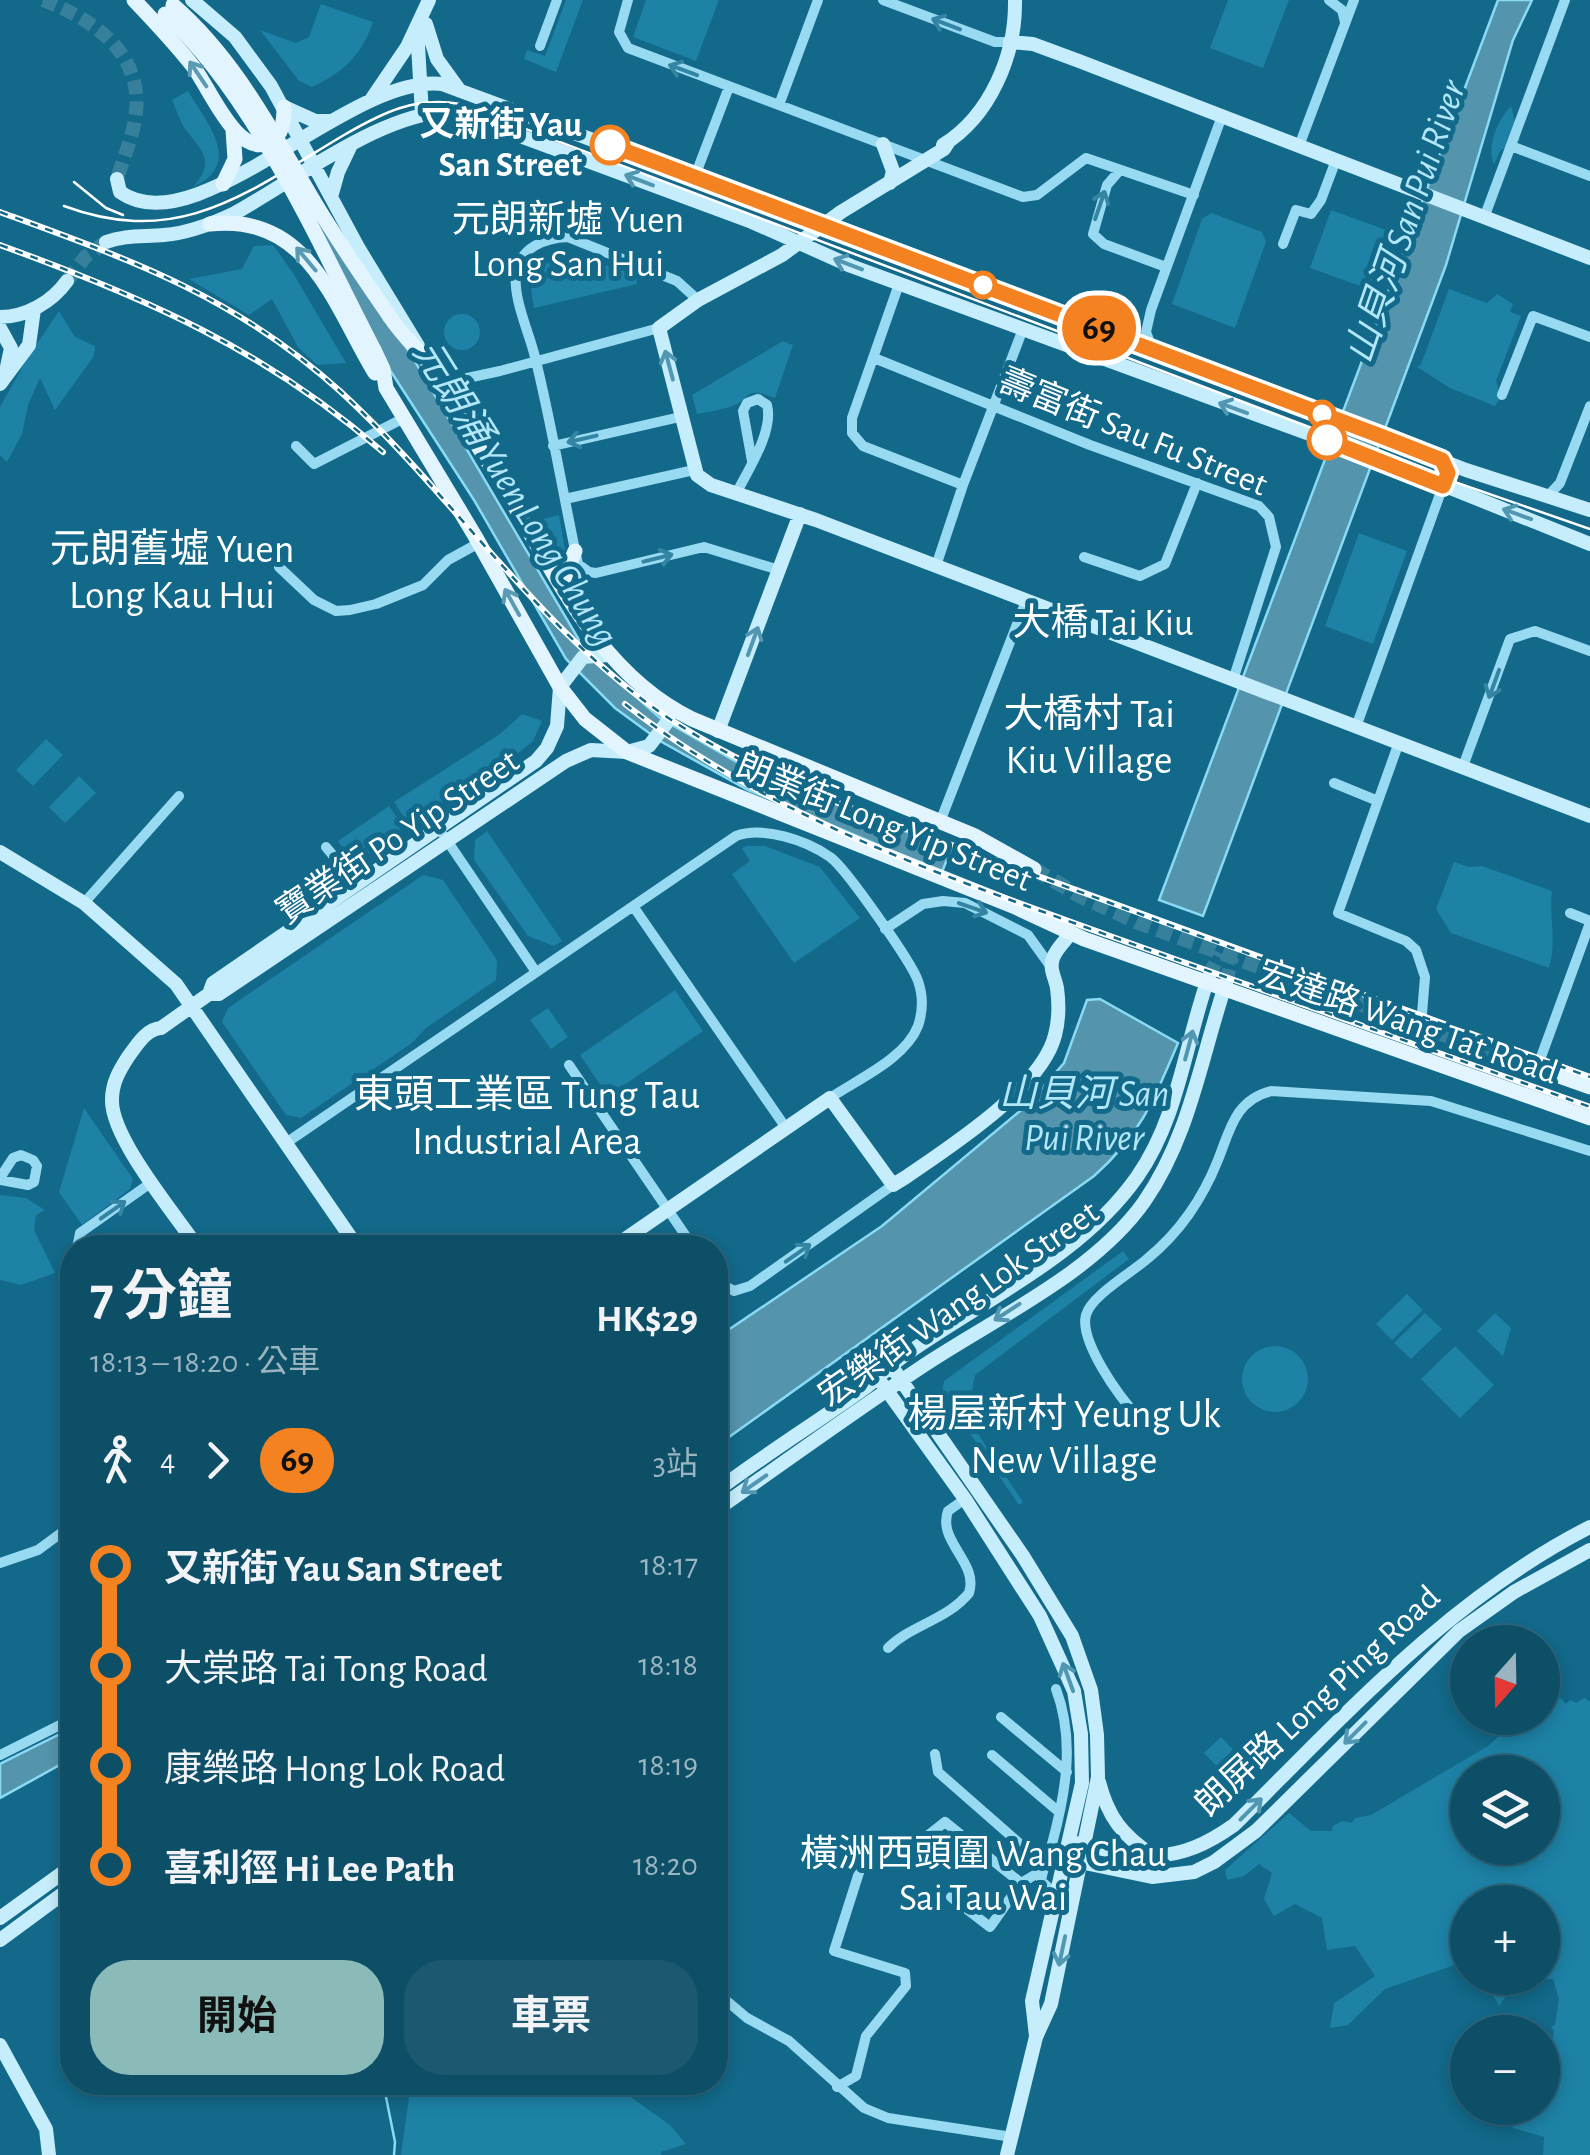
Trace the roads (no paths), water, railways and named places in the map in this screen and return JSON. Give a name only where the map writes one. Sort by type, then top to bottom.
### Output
[{"type":"main road","points":[[137,0],[168,6],[330,228],[403,336],[418,346]]},
{"type":"main road","points":[[137,0],[195,68],[233,130],[235,158],[224,184]]},
{"type":"main road","points":[[192,0],[235,37],[284,107],[315,120],[332,121]]},
{"type":"main road","points":[[1015,0],[1010,42],[984,110],[944,149],[775,259],[698,300],[659,328],[694,470],[701,480],[800,514],[1590,816]]},
{"type":"main road","points":[[422,114],[418,45],[427,7]]},
{"type":"main road","points":[[427,7],[437,59],[459,89]]},
{"type":"main road","points":[[371,100],[408,47],[427,7]]},
{"type":"main road","points":[[1010,42],[1033,44],[1590,258]]},
{"type":"main road","points":[[116,179],[124,195],[161,201],[201,195],[371,100],[420,84],[442,84],[696,176],[1466,470],[1583,507]]},
{"type":"main road","points":[[275,152],[272,141],[282,128],[284,107]]},
{"type":"main road","points":[[275,152],[284,107]]},
{"type":"main road","points":[[210,224],[399,120],[450,112],[763,227],[899,284],[1375,458],[1590,544]]},
{"type":"main road","points":[[233,130],[309,170],[331,197],[600,655],[667,714],[940,822],[1034,868]]},
{"type":"main road","points":[[883,144],[893,171],[890,183]]},
{"type":"main road","points":[[331,197],[334,181],[351,146]]},
{"type":"main road","name":"朗業街 Long Yip Street","points":[[275,152],[374,350],[386,388],[560,687],[585,719],[627,752],[1013,906],[1072,934],[1208,980]]},
{"type":"main road","points":[[106,242],[234,222],[269,231],[296,247],[316,270],[386,388]]},
{"type":"main road","points":[[763,227],[775,240],[775,259]]},
{"type":"main road","points":[[0,317],[18,316],[34,309],[68,281]]},
{"type":"main road","points":[[2,380],[26,350],[34,309]]},
{"type":"main road","points":[[0,328],[11,348],[2,380]]},
{"type":"main road","points":[[718,732],[800,514]]},
{"type":"main road","points":[[561,586],[575,551]]},
{"type":"main road","points":[[560,687],[583,657],[600,655]]},
{"type":"main road","name":"寶業街 Po Yip Street","points":[[152,1182],[121,1134],[111,1103],[118,1072],[140,1044],[149,1044],[160,1035],[187,1001],[220,994],[363,896],[536,761],[548,748],[557,726],[560,687]]},
{"type":"main road","name":"寶業街 Po Yip Street","points":[[209,994],[213,983],[356,883],[578,754],[595,750],[627,752],[649,746],[667,714]]},
{"type":"main road","points":[[0,852],[112,924],[178,986],[349,1235]]},
{"type":"main road","points":[[630,1235],[830,1098],[893,1185],[1020,1091],[1042,1065],[1058,1022],[1056,985],[1050,967],[1054,954],[1072,934]]},
{"type":"main road","name":"宏達路 Wang Tat Road","points":[[1208,980],[1590,1118]]},
{"type":"main road","name":"宏樂街 Wang Lok Street","points":[[728,1483],[1076,1238],[1120,1197],[1148,1158],[1168,1118],[1208,980]]},
{"type":"main road","name":"宏樂街 Wang Lok Street","points":[[728,1502],[902,1380],[1088,1258],[1129,1221],[1156,1182],[1178,1139],[1225,986]]},
{"type":"main road","points":[[1500,1055],[1590,1087]]},
{"type":"main road","points":[[152,1182],[189,1235]]},
{"type":"main road","points":[[892,1368],[1023,1556],[1072,1636],[1091,1690],[1098,1777],[1112,1820],[1153,1856]]},
{"type":"main road","points":[[877,1378],[965,1499],[1040,1616],[1074,1691],[1082,1734],[1076,1843]]},
{"type":"main road","name":"朗屏路 Long Ping Road","points":[[1076,1843],[1153,1856],[1205,1846],[1234,1825],[1431,1635],[1542,1552],[1590,1528]]},
{"type":"main road","name":"朗屏路 Long Ping Road","points":[[1072,1860],[1152,1877],[1194,1872],[1214,1862],[1256,1831],[1448,1641],[1514,1592],[1590,1550]]},
{"type":"main road","points":[[1431,1635],[1448,1641]]},
{"type":"main road","points":[[1007,2155],[1036,2037],[1050,2004],[1072,1860],[1098,1777]]},
{"type":"main road","points":[[1036,2037],[1032,2001],[1056,1894],[1072,1860]]},
{"type":"main road","points":[[0,1918],[60,1875]]},
{"type":"main road","points":[[0,1940],[60,1895]]},
{"type":"main road","points":[[0,2045],[46,2128],[49,2155]]},
{"type":"street","points":[[540,46],[557,0]]},
{"type":"street","points":[[628,0],[620,22],[620,37],[628,48],[929,158],[1024,197],[1037,195],[1086,158],[1194,195]]},
{"type":"street","points":[[779,105],[818,0]]},
{"type":"street","points":[[883,0],[995,42],[1010,42]]},
{"type":"street","points":[[1329,0],[1342,10],[1346,23]]},
{"type":"street","points":[[1299,146],[1354,0]]},
{"type":"street","points":[[1484,218],[1565,0]]},
{"type":"street","points":[[696,176],[729,87]]},
{"type":"street","points":[[1152,348],[1146,332],[1166,266],[1222,116]]},
{"type":"street","points":[[1511,146],[1589,171]]},
{"type":"street","points":[[1283,244],[1296,210],[1311,214],[1321,200],[1336,160]]},
{"type":"street","points":[[1120,170],[1108,185],[1093,234],[1104,244],[1166,266]]},
{"type":"street","points":[[698,300],[677,281],[568,237],[550,238],[525,254],[516,274],[578,564],[593,572],[704,547],[779,570]]},
{"type":"street","points":[[899,284],[852,418],[852,433],[871,450],[963,485]]},
{"type":"street","points":[[1502,396],[1533,316],[1590,337]]},
{"type":"street","points":[[439,378],[458,380],[659,328]]},
{"type":"street","points":[[936,566],[1023,329]]},
{"type":"street","name":"壽富街 Sau Fu Street","points":[[874,358],[1090,445],[1259,506],[1268,517],[1276,547],[1234,680]]},
{"type":"street","points":[[736,494],[752,461],[769,414],[767,405],[758,399],[747,403],[743,411],[752,461]]},
{"type":"street","points":[[1548,496],[1558,488],[1590,406]]},
{"type":"street","points":[[553,446],[680,417]]},
{"type":"street","points":[[296,446],[314,464],[404,418]]},
{"type":"street","points":[[564,499],[694,470]]},
{"type":"street","points":[[1565,472],[1566,490],[1583,507]]},
{"type":"street","points":[[1084,557],[1140,576],[1165,564],[1197,483]]},
{"type":"street","points":[[1356,728],[1443,486]]},
{"type":"street","points":[[280,567],[314,600],[336,611],[350,610],[422,585],[448,560],[479,543]]},
{"type":"street","points":[[940,822],[1026,601]]},
{"type":"street","points":[[1462,768],[1510,640],[1535,631],[1590,651]]},
{"type":"street","points":[[1398,745],[1338,910],[1342,918],[1412,944],[1424,977],[1420,1026]]},
{"type":"street","points":[[1334,784],[1378,800]]},
{"type":"street","points":[[84,903],[179,796]]},
{"type":"street","points":[[286,1143],[736,836],[767,832],[828,855],[846,873],[915,972],[922,1002],[913,1035],[886,1060],[830,1098]]},
{"type":"street","points":[[444,835],[536,972]]},
{"type":"street","points":[[326,847],[356,883]]},
{"type":"street","points":[[885,929],[923,904],[965,904],[1028,935],[1050,967]]},
{"type":"street","points":[[633,906],[786,1128]]},
{"type":"street","points":[[1536,1068],[1590,922],[1570,913]]},
{"type":"street","points":[[569,1064],[686,1235]]},
{"type":"street","points":[[1137,1415],[1115,1390],[1086,1335],[1087,1310],[1178,1230],[1202,1194],[1234,1117],[1250,1099],[1270,1092],[1431,1101],[1590,1151]]},
{"type":"street","points":[[80,1235],[152,1182]]},
{"type":"street","points":[[728,1289],[750,1286],[893,1185]]},
{"type":"street","points":[[888,1648],[912,1630],[941,1617],[969,1594],[970,1574],[945,1522],[948,1511],[965,1499]]},
{"type":"street","points":[[0,1563],[38,1550],[60,1534]]},
{"type":"street","points":[[1056,1689],[1067,1734],[1067,1772],[1042,1883],[1056,1894]]},
{"type":"street","points":[[1000,1717],[1067,1772]]},
{"type":"street","points":[[0,1755],[60,1725]]},
{"type":"street","points":[[935,1754],[938,1772],[1043,1867]]},
{"type":"street","points":[[992,1755],[1059,1812]]},
{"type":"street","points":[[912,1848],[945,1822],[1020,1884]]},
{"type":"street","points":[[837,2087],[856,2076],[866,2036],[906,1986],[905,1973],[834,1950],[871,1835]]},
{"type":"street","points":[[899,1841],[928,1863]]},
{"type":"street","points":[[951,1897],[990,1927],[1020,1884],[1043,1867]]},
{"type":"street","points":[[728,2002],[747,2018],[790,2042],[864,2108],[888,2118],[1012,2137]]},
{"type":"water","name":"山貝河 San Pui River","points":[[1498,0],[1532,0],[1513,40],[1446,265],[1203,916],[1159,900]]},
{"type":"water","name":"元朗涌 Yuen Long Chung","points":[[314,190],[582,645],[660,718],[754,772],[951,849],[942,872],[748,790],[660,741],[615,708],[566,659],[474,500],[377,350],[294,200]]},
{"type":"water","name":"山貝河 San Pui River","points":[[1100,999],[1178,1043],[1153,1099],[1124,1146],[1094,1176],[728,1438],[728,1330],[882,1226],[1026,1106],[1064,1063],[1087,1000]]},
{"type":"water","points":[[60,1734],[60,1765],[0,1798],[0,1764]]},
{"type":"waterway","points":[[386,2095],[394,2155]]},
{"type":"tunnel","points":[[43,0],[98,30],[113,43],[133,76],[135,119],[117,179]]},
{"type":"tunnel","points":[[67,281],[85,257],[106,242]]},
{"type":"tunnel","points":[[1034,869],[1137,922],[1500,1055]]},
{"type":"tunnel","points":[[1209,976],[1220,953]]},
{"type":"tunnel","points":[[1226,983],[1232,957]]},
{"type":"tram line","points":[[64,206],[105,218],[143,221],[178,217],[244,194],[386,113],[428,102],[460,104],[1446,479],[1590,529]]},
{"type":"tram line","points":[[74,182],[106,208],[123,215]]},
{"type":"railway","points":[[0,212],[180,284],[261,330],[301,359],[383,433],[501,565],[583,649],[628,688],[716,746],[799,787],[885,821],[1590,1077]]},
{"type":"railway","points":[[0,245],[105,285],[202,330],[293,384],[383,452]]},
{"type":"railway","points":[[625,704],[737,779],[857,839],[1046,913],[1590,1107]]},
{"type":"place","name":"又新街 Yau San Street","points":[[610,145]]},
{"type":"district","name":"元朗新墟 Yuen Long San Hui","points":[[568,243]]},
{"type":"district","name":"元朗舊墟 Yuen Long Kau Hui","points":[[172,573]]},
{"type":"district","name":"大橋 Tai Kiu","points":[[1103,624]]},
{"type":"district","name":"大橋村 Tai Kiu Village","points":[[1089,738]]},
{"type":"district","name":"東頭工業區 Tung Tau Industrial Area","points":[[527,1119]]},
{"type":"district","name":"楊屋新村 Yeung Uk New Village","points":[[1064,1438]]},
{"type":"district","name":"橫洲西頭圍 Wang Chau Sai Tau Wai","points":[[983,1877]]}]
